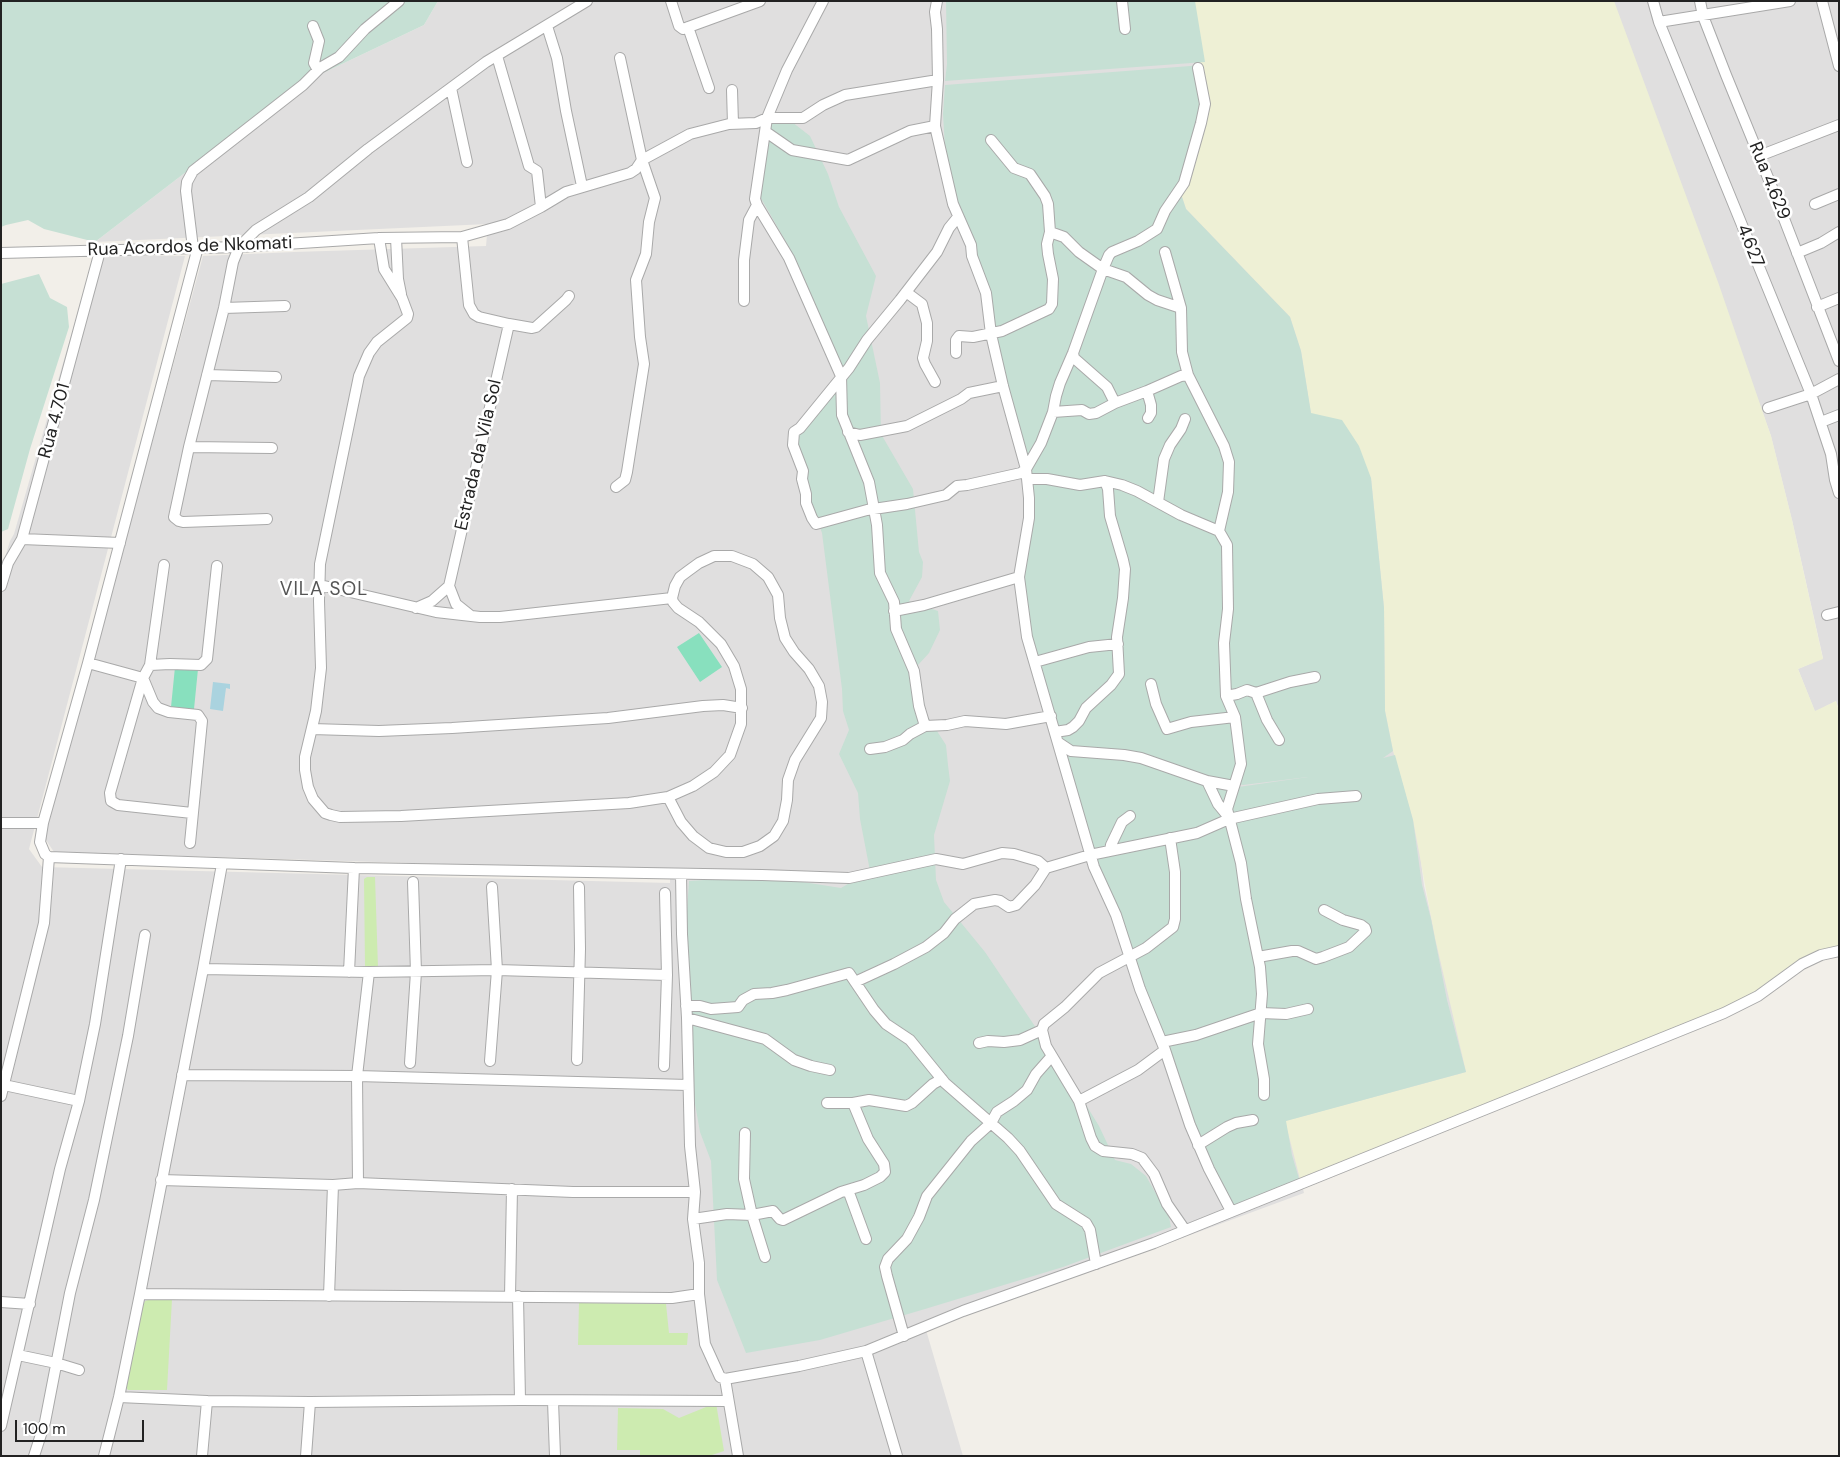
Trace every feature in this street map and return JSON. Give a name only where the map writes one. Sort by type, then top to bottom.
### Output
[{"type":"street","points":[[400,1],[365,29],[339,57],[318,70],[303,85],[193,171],[187,182],[186,191],[196,248],[88,664],[43,822],[40,842],[45,854],[49,858],[354,868],[849,878],[936,859],[963,864],[1002,853],[1014,854],[1038,861],[1046,868]]},
{"type":"street","points":[[267,519],[183,522],[176,519],[174,514],[224,308],[233,262],[239,247],[256,230],[309,197],[368,149],[497,56],[587,1]]},
{"type":"street","points":[[671,1],[679,26],[683,28],[688,28],[760,1]]},
{"type":"street","points":[[823,1],[787,70],[767,118],[755,193],[757,205],[789,258],[841,376],[842,415],[869,482],[875,510],[880,573],[894,602],[896,629],[914,670],[919,706],[925,726]]},
{"type":"street","points":[[937,1],[935,12],[938,29],[938,80],[935,126],[949,188],[958,217],[971,245],[972,256],[986,292],[991,334],[1026,474],[1029,518],[1019,577],[1027,637],[1090,855],[1102,887],[1116,915],[1140,988],[1164,1046],[1198,1145],[1231,1211]]},
{"type":"street","points":[[1122,1],[1125,29]]},
{"type":"street","name":"4.627","points":[[1653,1],[1659,22],[1811,394],[1837,471],[1835,480],[1839,493]]},
{"type":"street","name":"Rua 4.629","points":[[1700,1],[1703,16],[1839,361]]},
{"type":"street","points":[[1659,22],[1790,1]]},
{"type":"street","points":[[1822,1],[1839,66]]},
{"type":"street","points":[[313,26],[319,41],[314,63],[318,70]]},
{"type":"street","points":[[547,26],[557,58],[582,186]]},
{"type":"street","points":[[688,28],[709,88]]},
{"type":"street","points":[[497,56],[529,166],[537,171],[541,208]]},
{"type":"street","points":[[616,487],[625,480],[627,472],[644,364],[636,280],[646,254],[649,222],[654,198],[642,160],[620,58]]},
{"type":"street","points":[[1026,474],[1042,443],[1054,412],[1056,396],[1109,255],[1158,230],[1165,211],[1184,183],[1202,123],[1205,104],[1198,68]]},
{"type":"street","name":"Rua Acordos de Nkomati","points":[[1,253],[239,247],[379,238],[462,237],[501,227],[541,208],[566,192],[630,173],[642,160],[690,134],[733,124],[756,124],[767,118],[803,118],[823,105],[845,95],[938,80]]},
{"type":"street","points":[[452,88],[467,162]]},
{"type":"street","points":[[732,90],[733,124]]},
{"type":"street","points":[[1759,156],[1839,125]]},
{"type":"street","points":[[766,132],[792,150],[848,160],[910,131],[935,126]]},
{"type":"street","points":[[956,353],[956,340],[959,336],[991,334],[1006,330],[1050,307],[1053,280],[1047,244],[1050,232],[1048,204],[1040,187],[1030,174],[1014,168],[991,140]]},
{"type":"street","points":[[1815,204],[1839,194]]},
{"type":"street","points":[[744,302],[744,260],[749,220],[757,205]]},
{"type":"street","points":[[958,217],[948,228],[937,252],[867,340],[849,368],[793,436],[793,446],[803,471],[802,479],[806,502],[816,524],[867,510],[946,495],[957,486],[1021,473],[1080,485],[1104,481],[1137,491],[1181,516],[1219,531],[1227,545],[1228,560],[1227,618],[1224,643],[1226,696],[1235,717],[1241,764],[1228,804],[1228,817],[1241,863],[1258,957],[1262,994],[1258,1044],[1264,1079],[1264,1095]]},
{"type":"street","points":[[1050,232],[1064,237],[1079,252],[1103,269],[1126,277],[1157,300],[1181,308]]},
{"type":"street","points":[[1797,252],[1821,243],[1839,232]]},
{"type":"street","points":[[462,237],[469,305],[471,310],[479,317],[532,328],[541,325],[569,296]]},
{"type":"street","points":[[379,238],[384,269],[408,310],[406,318],[377,342],[359,376],[320,564],[318,602],[321,668],[312,729],[305,758],[308,787],[317,806],[325,813],[340,817],[401,816],[629,803],[668,797],[693,786],[714,772],[730,755],[737,737],[742,708],[741,688],[734,666],[721,644],[699,622],[678,608],[672,598],[680,577],[699,563],[714,556],[732,556],[753,564],[768,577],[778,595],[780,618],[785,638],[809,669],[819,686],[822,702],[820,718],[795,760],[788,780],[783,821],[774,836],[760,846],[743,852],[726,852],[709,848],[693,836],[681,822],[668,797]]},
{"type":"street","points":[[396,238],[398,279],[402,298]]},
{"type":"street","name":"Rua 4.701","points":[[1,586],[8,564],[22,539],[100,251]]},
{"type":"street","points":[[1165,252],[1181,308],[1182,352],[1188,375],[1224,446],[1229,462],[1228,492],[1219,531]]},
{"type":"street","points":[[906,292],[922,304],[927,323],[927,341],[923,358],[935,382]]},
{"type":"street","points":[[1817,307],[1839,298]]},
{"type":"street","points":[[224,308],[285,306]]},
{"type":"street","name":"Estrada da Vila Sol","points":[[449,586],[509,324]]},
{"type":"street","points":[[1073,354],[1074,358],[1107,387],[1115,403]]},
{"type":"street","points":[[207,375],[276,377]]},
{"type":"street","points":[[1054,412],[1082,410],[1089,414],[1096,413],[1115,403],[1181,376],[1188,375]]},
{"type":"street","points":[[1768,408],[1811,394],[1839,379]]},
{"type":"street","points":[[848,432],[860,435],[907,426],[961,399],[969,393],[1003,386]]},
{"type":"street","points":[[1147,391],[1151,406],[1151,413],[1148,418]]},
{"type":"street","points":[[1821,422],[1839,415]]},
{"type":"street","points":[[1158,502],[1164,459],[1185,419]]},
{"type":"street","points":[[189,447],[272,448]]},
{"type":"street","points":[[1055,732],[1068,730],[1079,721],[1086,708],[1119,674],[1117,626],[1123,598],[1125,569],[1110,516],[1108,490],[1104,481]]},
{"type":"street","points":[[22,539],[120,543]]},
{"type":"street","points":[[164,564],[150,665],[143,678],[110,793],[111,801],[118,805],[192,813]]},
{"type":"street","points":[[150,665],[201,666],[206,662],[217,566]]},
{"type":"street","points":[[894,612],[1019,577]]},
{"type":"street","points":[[320,585],[416,608],[471,617],[500,617],[672,598]]},
{"type":"street","points":[[416,608],[432,601],[449,586],[456,604],[471,617]]},
{"type":"street","points":[[1827,616],[1839,612]]},
{"type":"street","points":[[1035,662],[1089,647],[1118,644]]},
{"type":"street","points":[[88,664],[143,678]]},
{"type":"street","points":[[1226,696],[1247,690],[1256,693],[1290,682],[1315,677]]},
{"type":"street","points":[[143,678],[152,702],[158,708],[169,712],[198,715],[202,721],[190,843]]},
{"type":"street","points":[[1151,684],[1156,704],[1167,729],[1190,722],[1235,717]]},
{"type":"street","points":[[1256,693],[1264,714],[1279,740]]},
{"type":"street","points":[[312,729],[379,731],[452,728],[608,718],[703,706],[723,705],[742,708]]},
{"type":"street","points":[[870,749],[885,747],[903,740],[925,726],[947,725],[965,721],[1006,724],[1051,716]]},
{"type":"street","points":[[1058,743],[1071,751],[1141,758],[1207,781],[1234,786]]},
{"type":"street","points":[[1207,781],[1218,804],[1228,817]]},
{"type":"street","points":[[855,982],[926,947],[944,933],[955,919],[974,904],[995,900],[1009,907],[1016,905],[1035,885],[1046,868],[1110,850],[1197,833],[1228,817],[1318,799],[1356,796]]},
{"type":"street","points":[[1110,850],[1122,822],[1130,816]]},
{"type":"street","points":[[1,823],[43,822]]},
{"type":"street","points":[[1170,838],[1176,872],[1175,922],[1173,927],[1131,957],[1099,973],[1065,1007],[1044,1024],[1042,1030],[1051,1057],[1079,1102],[1095,1146],[1103,1151],[1132,1154],[1142,1158],[1154,1174],[1167,1204],[1185,1230]]},
{"type":"street","points":[[1,1096],[44,923],[49,858]]},
{"type":"street","points":[[1,1426],[60,1169],[79,1101],[95,1024],[121,859]]},
{"type":"street","points":[[104,1456],[119,1398],[140,1294],[222,864]]},
{"type":"street","points":[[349,972],[354,868]]},
{"type":"street","points":[[680,874],[687,1018],[690,1146],[694,1192],[693,1219],[699,1262],[698,1294],[705,1344],[720,1377],[725,1379],[799,1366],[866,1351],[963,1311],[1185,1230],[1724,1013],[1758,996],[1802,964],[1821,955],[1839,951]]},
{"type":"street","points":[[410,1062],[416,972],[413,882]]},
{"type":"street","points":[[490,1061],[496,970],[492,886]]},
{"type":"street","points":[[577,1060],[578,887]]},
{"type":"street","points":[[664,1066],[667,975],[665,893]]},
{"type":"street","points":[[1258,957],[1298,951],[1316,959],[1349,947],[1366,931],[1361,925],[1342,920],[1324,910]]},
{"type":"street","points":[[34,1456],[45,1422],[70,1293],[100,1171],[128,1036],[145,935]]},
{"type":"street","points":[[203,969],[349,972],[496,970],[667,975]]},
{"type":"street","points":[[358,1183],[357,1076],[369,972]]},
{"type":"street","points":[[686,1006],[700,1006],[711,1009],[738,1007],[743,1000],[754,994],[772,994],[849,972],[882,1020],[910,1040],[945,1083],[1008,1138],[1020,1151],[1056,1204],[1086,1223],[1090,1230],[1096,1264]]},
{"type":"street","points":[[1079,1102],[1138,1070],[1164,1046],[1261,1013],[1286,1014],[1308,1008]]},
{"type":"street","points":[[687,1018],[765,1039],[794,1060],[830,1070]]},
{"type":"street","points":[[978,1043],[1020,1040],[1042,1030]]},
{"type":"street","points":[[904,1336],[885,1267],[888,1259],[907,1239],[919,1217],[927,1196],[971,1141],[991,1123],[997,1112],[1027,1090],[1036,1074],[1051,1057]]},
{"type":"street","points":[[182,1075],[357,1076],[688,1085]]},
{"type":"street","points":[[827,1103],[853,1103],[868,1100],[906,1106],[942,1079]]},
{"type":"street","points":[[4,1085],[79,1101]]},
{"type":"street","points":[[693,1219],[738,1213],[752,1215],[773,1211],[783,1220],[848,1190],[873,1181],[885,1172],[885,1168],[881,1158],[868,1139],[853,1103]]},
{"type":"street","points":[[1198,1145],[1227,1127],[1236,1123],[1253,1120]]},
{"type":"street","points":[[745,1134],[744,1179],[752,1215],[765,1257]]},
{"type":"street","points":[[162,1180],[333,1185],[358,1183],[574,1192],[694,1192]]},
{"type":"street","points":[[330,1296],[333,1185]]},
{"type":"street","points":[[512,1189],[514,1296],[520,1400]]},
{"type":"street","points":[[848,1190],[866,1239]]},
{"type":"street","points":[[140,1294],[672,1298],[698,1294]]},
{"type":"street","points":[[1,1302],[30,1304]]},
{"type":"street","points":[[866,1351],[897,1456]]},
{"type":"street","points":[[18,1356],[56,1363],[79,1370]]},
{"type":"street","points":[[725,1379],[738,1456]]},
{"type":"street","points":[[119,1398],[310,1402],[728,1401]]},
{"type":"street","points":[[202,1456],[207,1401]]},
{"type":"street","points":[[553,1401],[555,1456]]},
{"type":"street","points":[[306,1456],[310,1402]]},
{"type":"shaded area","points":[[438,1],[1204,1],[1370,443],[1424,886],[1468,1074],[1288,1124],[1304,1193],[926,1330],[963,1456],[1,1456],[1,570],[14,534],[94,255],[185,256],[29,849],[42,867],[670,883],[670,871],[54,852],[44,837],[203,256],[486,246],[488,224],[95,242],[186,172],[321,74],[424,25]]},
{"type":"shaded area","points":[[1613,1],[1839,1],[1839,709],[1836,701],[1815,712],[1798,669],[1823,658],[1771,436]]},
{"type":"green space","points":[[1,1],[438,1],[424,25],[321,74],[186,172],[95,242],[44,229],[28,220],[1,227]]},
{"type":"green space","points":[[946,1],[1195,1],[1205,62],[945,81],[947,64]]},
{"type":"green space","points":[[1194,1],[1614,1],[1718,282],[1771,436],[1823,659],[1798,669],[1815,711],[1836,701],[1839,711],[1839,951],[1821,955],[1758,996],[1301,1183],[1285,1121],[1466,1072],[1435,938],[1413,820],[1393,751],[1385,711],[1384,608],[1371,478],[1311,414],[1301,351],[1290,317],[1186,209],[1181,194],[1201,89]]},
{"type":"green space","points":[[1203,65],[1205,93],[1200,122],[1183,176],[1181,194],[1186,209],[1290,317],[1301,351],[1311,413],[1342,420],[1359,446],[1371,478],[1384,608],[1385,711],[1393,751],[1383,758],[1395,755],[1413,820],[1422,885],[1431,919],[1447,1000],[1466,1072],[1286,1121],[1292,1155],[1300,1182],[1231,1207],[1195,1126],[1152,1007],[1138,975],[1135,961],[1091,844],[1063,752],[1122,756],[1218,785],[1238,787],[1308,777],[1243,785],[1211,779],[1136,754],[1082,749],[1060,742],[1031,639],[1022,578],[1035,499],[999,358],[988,295],[973,247],[952,193],[945,148],[943,114],[945,85]]},
{"type":"green space","points":[[792,122],[810,136],[828,174],[839,207],[876,276],[866,316],[880,383],[881,434],[913,489],[919,552],[923,562],[922,577],[909,601],[938,611],[940,630],[929,653],[918,665],[926,714],[946,745],[950,781],[934,835],[936,880],[944,902],[985,952],[1067,1074],[1099,1126],[1115,1160],[1131,1164],[1146,1176],[1169,1217],[1171,1227],[1063,1267],[925,1309],[820,1340],[746,1353],[717,1280],[711,1161],[700,1132],[692,1087],[685,941],[689,881],[765,876],[841,888],[870,871],[860,819],[858,793],[839,754],[849,730],[843,711],[842,689],[822,533],[813,508],[795,436],[846,380],[794,256],[758,193],[771,124]]},
{"type":"green space","points":[[39,274],[50,298],[67,307],[69,327],[30,449],[8,529],[1,532],[1,284]]},
{"type":"green space","points":[[699,633],[722,667],[700,682],[677,647]]},
{"type":"green space","points":[[175,667],[198,669],[194,709],[171,707]]},
{"type":"green space","points":[[375,877],[378,968],[365,966],[364,879]]},
{"type":"green space","points":[[151,1299],[172,1299],[167,1390],[128,1390],[125,1385],[142,1308],[145,1301]]},
{"type":"green space","points":[[579,1303],[666,1304],[669,1333],[688,1333],[687,1345],[578,1345]]},
{"type":"green space","points":[[716,1403],[724,1451],[709,1456],[640,1456],[640,1450],[617,1450],[618,1408],[663,1409],[679,1418]]},
{"type":"water","points":[[213,682],[230,684],[230,689],[226,688],[223,711],[210,709]]},
{"type":"district","name":"VILA SOL","points":[[324,590]]}]
